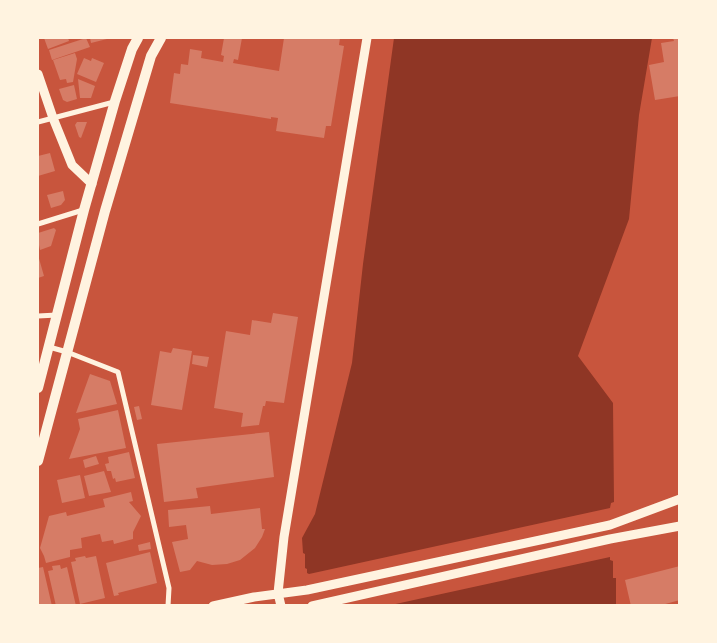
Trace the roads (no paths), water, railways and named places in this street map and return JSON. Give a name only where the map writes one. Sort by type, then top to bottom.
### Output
[{"type":"main road","points":[[38,388],[84,210],[115,101],[132,49],[138,38]]},
{"type":"main road","points":[[38,462],[135,106],[151,56],[161,38]]},
{"type":"street","points":[[281,606],[278,593],[284,537],[368,38]]},
{"type":"street","points":[[38,74],[52,118],[72,165],[92,184]]},
{"type":"street","points":[[38,122],[115,101]]},
{"type":"street","points":[[38,224],[84,210]]},
{"type":"street","points":[[38,316],[57,315]]},
{"type":"street","points":[[49,346],[118,372],[169,588],[168,606]]},
{"type":"street","points":[[213,606],[278,593],[307,590],[610,525],[680,499]]},
{"type":"street","points":[[312,606],[680,526]]}]
